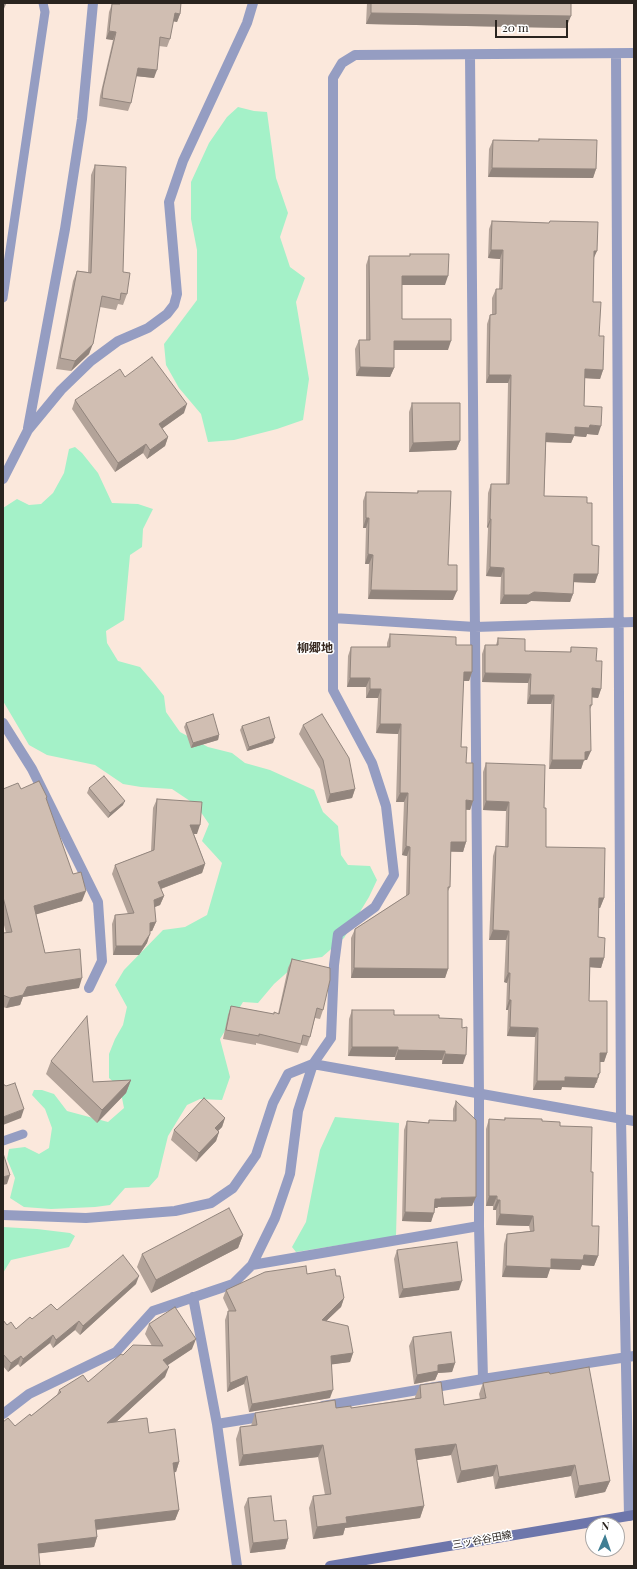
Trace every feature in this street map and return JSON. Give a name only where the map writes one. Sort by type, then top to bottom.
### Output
[{"type":"main road","name":"三ッ谷谷田線","points":[[330,1566],[631,1515]]},
{"type":"street","points":[[28,430],[65,229],[78,142],[93,3]]},
{"type":"street","points":[[3,480],[28,430],[61,390],[91,361],[118,341],[148,328],[167,314],[174,304],[177,294],[169,202],[183,161],[247,23],[253,3]]},
{"type":"street","points":[[3,1414],[29,1394],[116,1352],[154,1311],[233,1284],[252,1265],[275,1218],[290,1174],[298,1111],[313,1064],[331,1038],[334,965],[338,934],[375,907],[394,875],[386,806],[372,763],[333,690],[332,78],[342,63],[355,55],[634,53]]},
{"type":"street","points":[[616,54],[621,1119],[630,1357],[631,1515]]},
{"type":"street","points":[[470,55],[479,1226],[482,1379]]},
{"type":"street","points":[[333,618],[475,627],[634,622]]},
{"type":"street","points":[[3,723],[32,768],[98,902],[102,961],[89,988]]},
{"type":"street","points":[[3,1215],[86,1218],[175,1211],[211,1203],[233,1188],[256,1156],[273,1103],[288,1074],[313,1064],[634,1121]]},
{"type":"street","points":[[252,1265],[479,1226]]},
{"type":"street","points":[[193,1297],[217,1424],[237,1566]]},
{"type":"street","points":[[314,1408],[482,1379],[630,1357]]},
{"type":"street","points":[[217,1424],[277,1414]]},
{"type":"lane","points":[[3,298],[45,12],[43,3]]},
{"type":"lane","points":[[3,1141],[23,1134]]},
{"type":"green space","points":[[238,107],[254,111],[267,112],[276,178],[288,213],[280,237],[290,267],[305,278],[296,302],[309,379],[303,420],[277,429],[234,440],[208,442],[201,414],[179,388],[166,365],[164,344],[197,300],[197,250],[191,219],[191,182],[209,143],[227,117]]},
{"type":"green space","points":[[75,447],[82,453],[98,473],[112,503],[138,504],[153,509],[143,529],[142,547],[130,555],[124,620],[106,631],[107,643],[118,661],[140,667],[164,696],[166,712],[180,732],[208,747],[232,753],[245,763],[270,770],[314,790],[323,812],[338,826],[341,855],[348,865],[370,866],[377,880],[369,897],[344,938],[322,957],[301,960],[274,984],[258,1003],[243,1002],[220,1039],[230,1077],[222,1100],[200,1099],[187,1105],[168,1136],[158,1177],[149,1187],[125,1188],[110,1205],[51,1209],[24,1207],[10,1198],[15,1178],[7,1159],[9,1149],[25,1147],[39,1154],[49,1148],[52,1128],[45,1109],[32,1095],[34,1090],[42,1090],[54,1094],[67,1111],[108,1122],[124,1108],[120,1088],[109,1078],[109,1054],[123,1025],[127,1007],[115,985],[124,970],[163,930],[185,927],[207,915],[222,863],[202,841],[209,824],[196,805],[172,789],[123,784],[95,765],[47,755],[29,745],[3,701],[3,508],[17,499],[29,505],[41,504],[53,493],[64,473],[69,449]]},
{"type":"green space","points":[[335,1117],[399,1123],[396,1236],[296,1252],[292,1247],[306,1222],[320,1150]]},
{"type":"green space","points":[[3,1227],[70,1233],[75,1236],[69,1247],[11,1260],[3,1273]]},
{"type":"building","points":[[181,3],[180,14],[175,13],[170,39],[160,37],[157,70],[138,68],[131,103],[102,98],[116,32],[109,31],[112,4]]},
{"type":"building","points":[[371,3],[571,3],[571,16],[371,13]]},
{"type":"building","points":[[539,139],[597,140],[596,169],[492,168],[493,140],[539,141]]},
{"type":"building","points":[[95,165],[126,167],[123,272],[130,273],[127,294],[121,293],[120,300],[102,296],[93,344],[75,361],[60,358],[77,271],[91,273]]},
{"type":"building","points":[[492,221],[549,223],[550,221],[598,222],[597,251],[594,251],[593,302],[601,302],[599,336],[604,336],[603,370],[585,369],[584,406],[602,407],[601,426],[590,425],[589,428],[575,427],[575,435],[546,433],[544,496],[587,497],[587,503],[592,503],[592,545],[599,546],[598,574],[574,574],[573,594],[534,592],[529,595],[504,595],[504,568],[490,567],[491,484],[509,484],[511,375],[489,375],[490,315],[496,314],[496,289],[502,289],[503,250],[491,250]]},
{"type":"building","points":[[410,254],[449,254],[448,276],[402,276],[402,319],[451,319],[451,341],[394,341],[394,368],[360,367],[359,340],[370,340],[369,256],[410,256]]},
{"type":"building","points":[[152,357],[187,404],[159,424],[168,437],[150,450],[146,444],[118,463],[75,400],[120,369],[125,377]]},
{"type":"building","points":[[412,403],[460,403],[460,441],[413,443]]},
{"type":"building","points":[[418,491],[451,491],[448,565],[457,565],[457,591],[371,590],[373,555],[368,554],[369,518],[366,518],[366,492],[418,493]]},
{"type":"building","points":[[390,634],[456,637],[456,645],[472,645],[472,672],[464,672],[461,747],[467,747],[466,763],[473,763],[473,801],[466,800],[466,842],[451,842],[450,887],[448,887],[448,969],[354,968],[355,929],[409,894],[410,847],[406,846],[408,793],[400,793],[401,724],[380,724],[381,689],[370,689],[370,678],[350,678],[351,647],[390,647]]},
{"type":"building","points":[[498,638],[525,639],[525,651],[571,652],[571,647],[597,648],[596,661],[602,661],[601,689],[592,688],[592,705],[590,705],[591,751],[585,752],[585,760],[552,760],[554,695],[530,695],[531,674],[485,673],[485,645],[498,645]]},
{"type":"building","points":[[213,714],[219,735],[193,743],[186,723]]},
{"type":"building","points":[[322,714],[349,758],[355,789],[330,794],[323,760],[303,725]]},
{"type":"building","points":[[269,717],[275,738],[249,747],[242,726]]},
{"type":"building","points":[[486,763],[545,765],[544,808],[546,808],[546,847],[605,848],[604,898],[599,898],[598,937],[605,938],[604,958],[590,958],[589,1001],[607,1001],[607,1053],[600,1053],[600,1073],[598,1074],[598,1078],[565,1077],[565,1081],[537,1081],[538,1028],[510,1027],[510,973],[508,973],[509,931],[493,930],[496,846],[508,847],[509,802],[486,801]]},
{"type":"building","points":[[104,776],[125,801],[110,813],[89,788]]},
{"type":"building","points":[[39,781],[47,797],[46,798],[73,874],[81,872],[86,891],[34,906],[45,953],[80,949],[82,978],[27,987],[23,995],[10,998],[3,995],[3,933],[12,932],[3,897],[3,789],[18,783],[21,789]]},
{"type":"building","points":[[157,799],[202,802],[200,825],[190,825],[205,864],[158,882],[164,896],[154,900],[156,922],[150,923],[150,934],[142,946],[116,946],[115,915],[134,913],[115,865],[154,850]]},
{"type":"building","points":[[292,959],[330,968],[330,980],[323,1010],[317,1008],[310,1037],[303,1035],[301,1044],[259,1034],[259,1036],[226,1030],[231,1006],[279,1014]]},
{"type":"building","points":[[352,1010],[394,1010],[394,1015],[439,1015],[439,1018],[462,1019],[462,1028],[467,1027],[466,1055],[445,1054],[445,1051],[398,1050],[398,1047],[352,1047]]},
{"type":"building","points":[[87,1016],[93,1082],[131,1080],[102,1110],[51,1061]]},
{"type":"building","points":[[15,1083],[24,1109],[3,1117],[3,1084],[6,1086]]},
{"type":"building","points":[[204,1098],[225,1118],[215,1128],[219,1132],[199,1153],[174,1130]]},
{"type":"building","points":[[456,1101],[476,1120],[476,1197],[435,1199],[434,1213],[405,1212],[407,1121],[429,1123],[429,1120],[456,1121]]},
{"type":"building","points":[[505,1118],[542,1119],[542,1121],[560,1122],[560,1126],[592,1127],[592,1226],[599,1226],[598,1256],[584,1255],[583,1260],[551,1259],[551,1268],[506,1266],[507,1234],[534,1231],[533,1216],[500,1214],[500,1200],[497,1200],[497,1196],[489,1196],[489,1119],[505,1120]]},
{"type":"building","points":[[3,1153],[10,1175],[3,1177]]},
{"type":"building","points":[[229,1208],[243,1235],[156,1280],[142,1254]]},
{"type":"building","points":[[457,1242],[462,1281],[403,1289],[397,1250]]},
{"type":"building","points":[[123,1255],[139,1276],[83,1326],[79,1321],[56,1340],[53,1335],[23,1359],[21,1356],[11,1363],[3,1354],[3,1320],[7,1325],[11,1322],[16,1329],[30,1317],[32,1319],[51,1304],[57,1310]]},
{"type":"building","points":[[306,1266],[307,1274],[335,1269],[336,1276],[340,1276],[344,1298],[322,1320],[348,1326],[353,1353],[331,1356],[333,1390],[252,1404],[247,1376],[230,1383],[228,1311],[236,1311],[226,1290],[265,1272]]},
{"type":"building","points":[[175,1307],[196,1339],[163,1360],[169,1367],[107,1423],[147,1418],[149,1433],[175,1429],[179,1462],[173,1463],[179,1510],[95,1520],[97,1537],[38,1544],[40,1566],[3,1566],[3,1422],[8,1418],[15,1426],[30,1414],[31,1416],[61,1392],[59,1390],[83,1375],[88,1382],[121,1354],[123,1355],[133,1345],[163,1346],[149,1324]]},
{"type":"building","points":[[451,1332],[455,1363],[438,1365],[438,1371],[417,1375],[413,1337]]},
{"type":"building","points":[[589,1367],[610,1481],[579,1486],[575,1465],[499,1477],[497,1465],[461,1471],[456,1444],[415,1449],[424,1506],[346,1517],[347,1523],[317,1527],[313,1496],[331,1494],[323,1445],[243,1455],[240,1427],[257,1425],[255,1413],[335,1400],[336,1408],[351,1406],[351,1408],[421,1398],[420,1385],[441,1382],[444,1405],[486,1398],[483,1383]]},
{"type":"building","points":[[271,1496],[274,1521],[286,1520],[288,1539],[253,1543],[248,1498]]},
{"type":"district","name":"柳郷地","points":[[315,648]]}]
